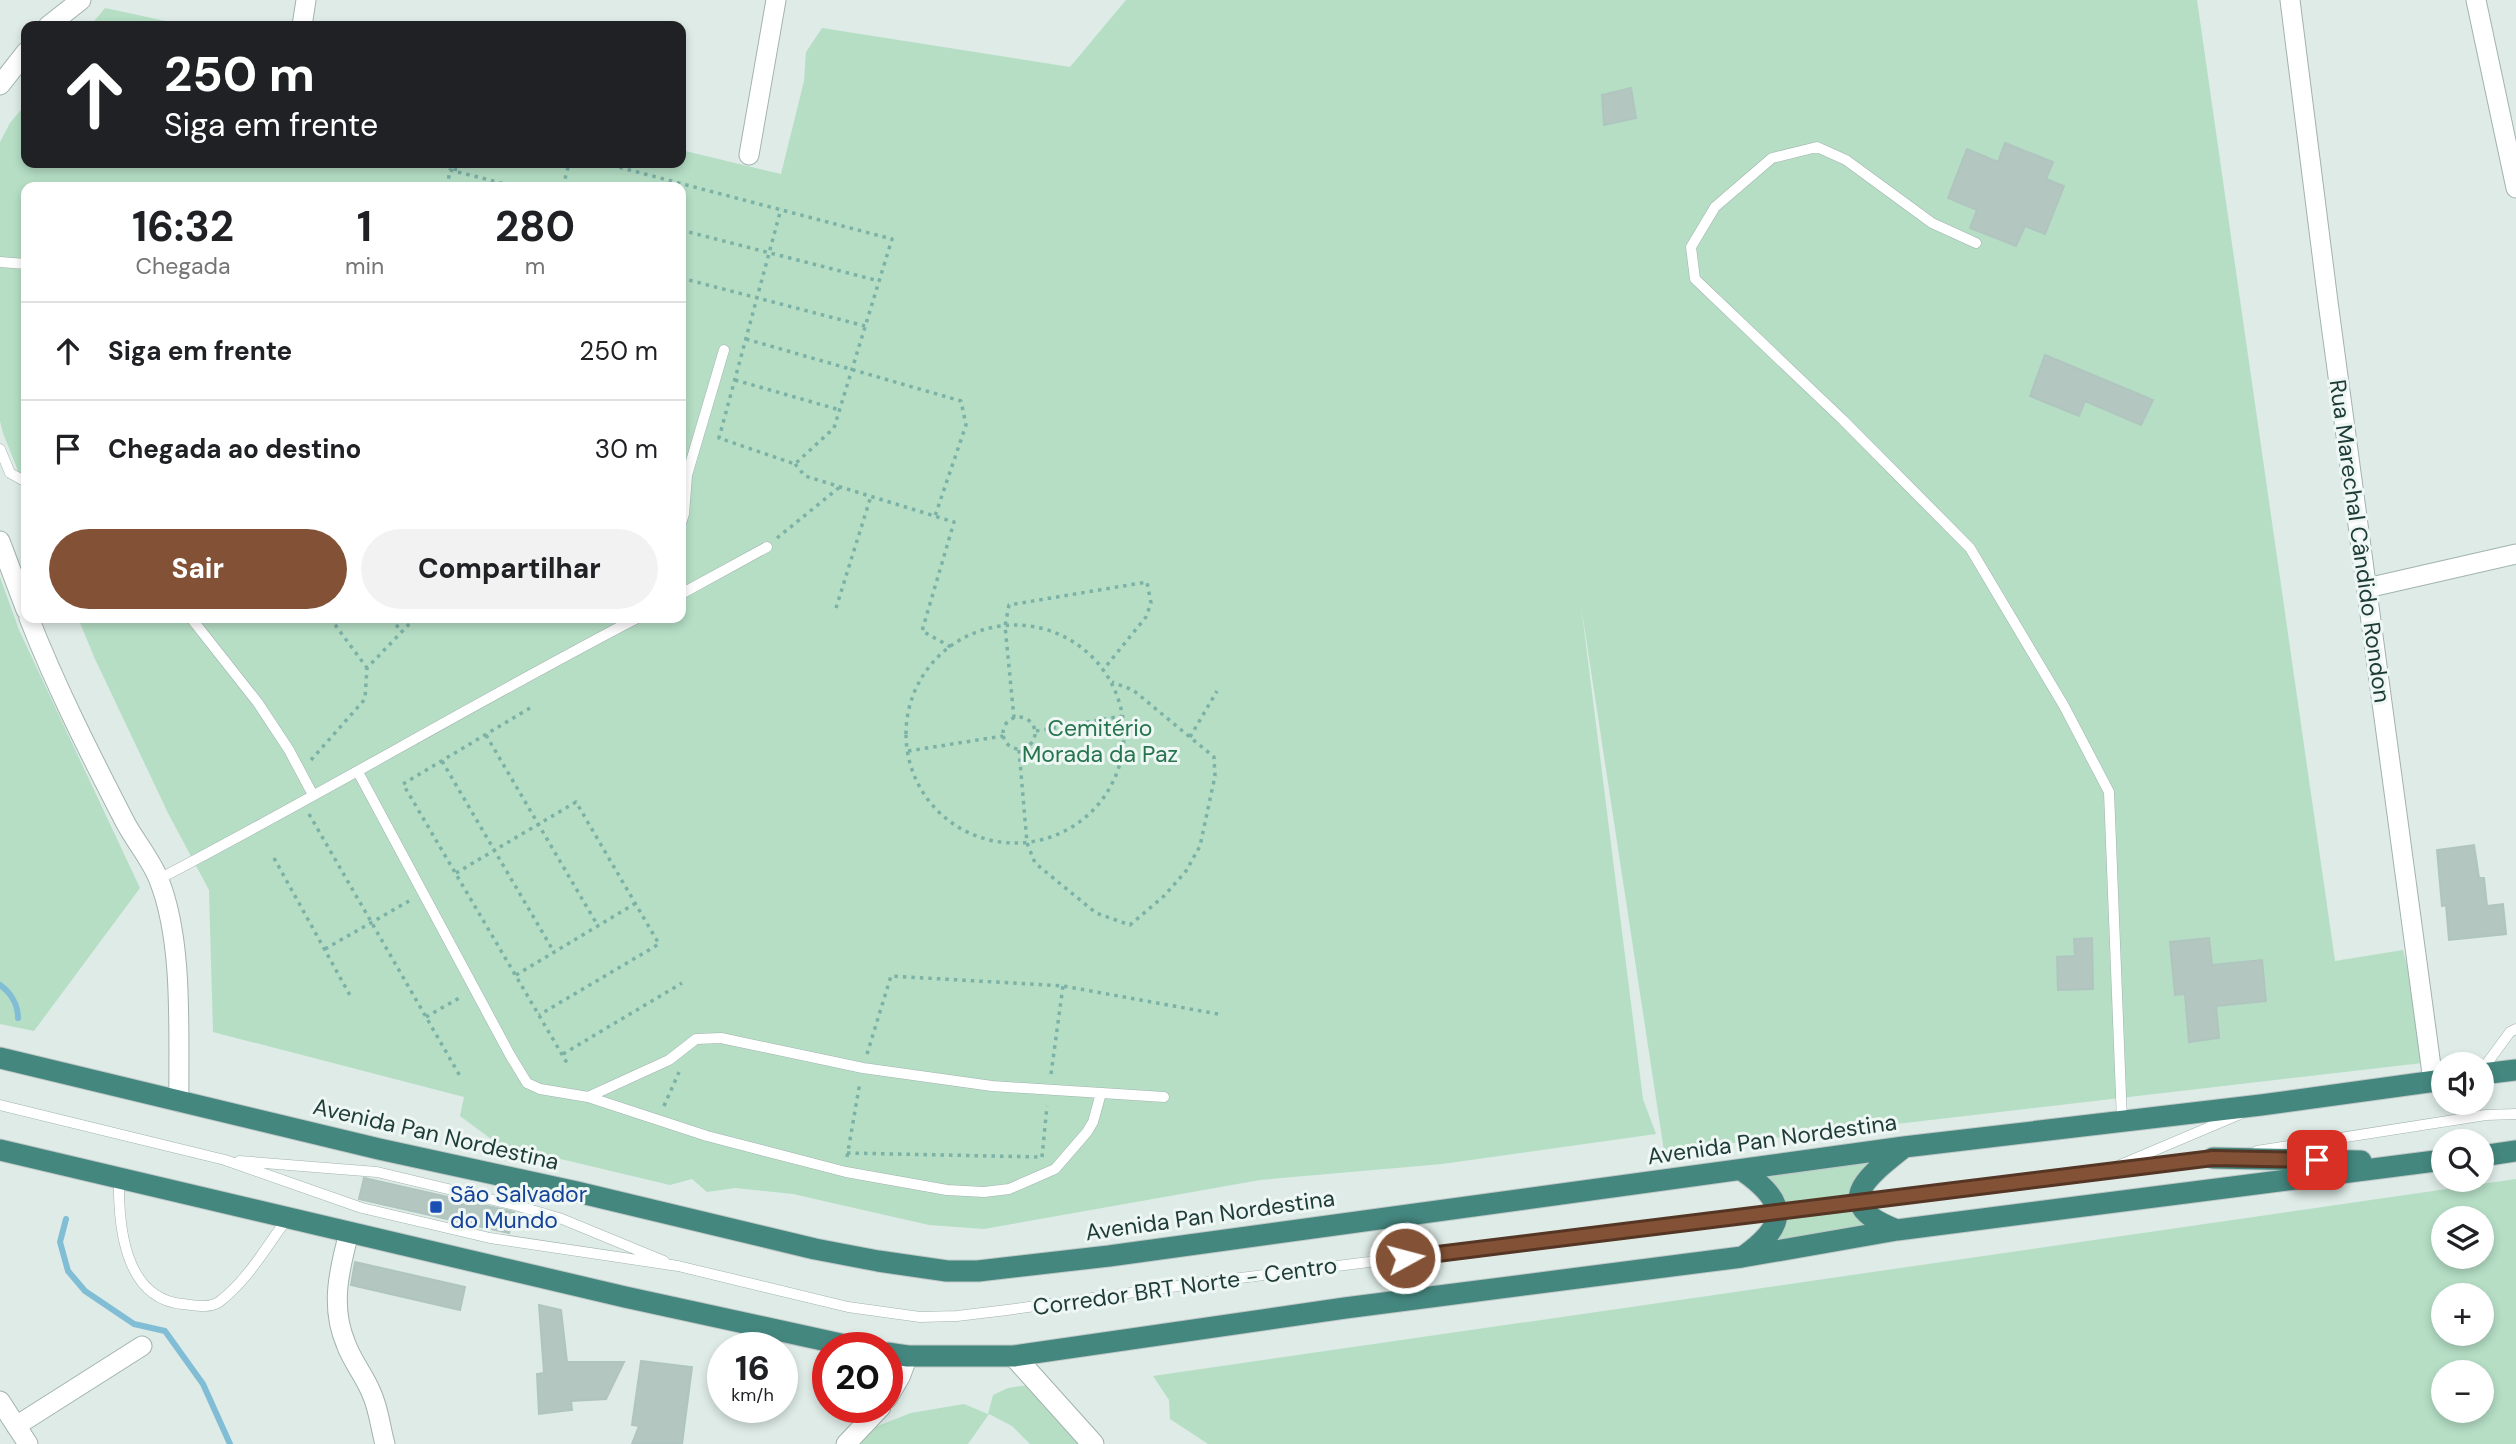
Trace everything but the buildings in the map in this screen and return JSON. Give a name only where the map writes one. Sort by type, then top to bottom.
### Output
[{"type":"highway","name":"Avenida Pan Nordestina","points":[[0,1058],[815,1249],[947,1271],[978,1271],[1109,1256],[1904,1147],[2261,1105],[2431,1081]]},
{"type":"highway","points":[[2494,1071],[2516,1070]]},
{"type":"highway","points":[[1897,1230],[1876,1222],[1866,1214],[1860,1202],[1861,1189],[1867,1179],[1904,1147]]},
{"type":"highway","points":[[0,1150],[625,1297],[812,1338]]},
{"type":"highway","points":[[2494,1154],[2516,1151]]},
{"type":"highway","points":[[2213,1158],[2431,1162]]},
{"type":"highway","points":[[903,1354],[1014,1356],[1345,1308],[1742,1257],[1897,1230],[2431,1162]]},
{"type":"highway","points":[[1742,1257],[1763,1242],[1774,1228],[1777,1211],[1774,1199],[1763,1185],[1744,1171]]},
{"type":"street","points":[[54,21],[81,0]]},
{"type":"street","points":[[303,21],[306,0]]},
{"type":"street","points":[[749,155],[776,0]]},
{"type":"street","name":"Rua Marechal Cândido Rondon","points":[[2290,0],[2367,588],[2434,1052]]},
{"type":"street","points":[[2476,0],[2516,188]]},
{"type":"street","points":[[0,85],[21,58]]},
{"type":"street","points":[[0,541],[21,597]]},
{"type":"street","points":[[2367,588],[2516,554]]},
{"type":"street","points":[[31,623],[94,762],[129,831],[159,879],[171,924],[176,984],[179,1101]]},
{"type":"street","points":[[349,1233],[335,1297],[337,1316],[346,1344],[371,1390],[379,1411],[385,1444]]},
{"type":"street","points":[[16,1426],[142,1346]]},
{"type":"street","points":[[1014,1356],[1093,1444]]},
{"type":"street","points":[[0,1401],[28,1444]]},
{"type":"street","points":[[846,1444],[866,1423]]},
{"type":"lane","points":[[1976,243],[1932,223],[1846,160],[1818,147],[1772,158],[1715,206],[1691,247],[1695,278],[1843,420],[1970,548],[2064,706],[2109,792],[2122,1121]]},
{"type":"lane","points":[[0,262],[21,264]]},
{"type":"lane","points":[[686,468],[724,350]]},
{"type":"lane","points":[[0,449],[10,473],[21,479]]},
{"type":"lane","points":[[686,591],[767,547]]},
{"type":"lane","points":[[195,623],[258,703],[313,795]]},
{"type":"lane","points":[[159,879],[358,772],[520,679],[627,623]]},
{"type":"lane","points":[[358,772],[527,1083],[558,1093],[588,1097],[657,1121],[846,1172],[947,1190],[984,1192],[1009,1189],[1055,1169],[1093,1122],[1101,1093]]},
{"type":"lane","points":[[2494,1055],[2510,1032],[2516,1029]]},
{"type":"lane","points":[[588,1097],[669,1060],[696,1039],[721,1038],[863,1068],[992,1087],[1164,1097]]},
{"type":"lane","name":"Corredor BRT Norte - Centro","points":[[0,1105],[225,1160],[362,1208],[464,1232],[552,1249],[678,1266],[848,1307],[920,1317],[957,1316],[1192,1284],[2213,1158],[2486,1115]]},
{"type":"lane","points":[[2109,1170],[2261,1105]]},
{"type":"lane","name":"Corredor BRT Norte - Centro","points":[[2494,1112],[2516,1105]]},
{"type":"lane","name":"Corredor BRT Norte - Centro","points":[[2494,1115],[2516,1114]]},
{"type":"lane","name":"Corredor BRT Norte - Centro","points":[[225,1160],[377,1172],[562,1219],[678,1266]]},
{"type":"lane","points":[[119,1177],[125,1242],[132,1266],[138,1280],[148,1290],[171,1303],[205,1307],[217,1304],[257,1263],[288,1218]]},
{"type":"path","points":[[620,168],[667,182]]},
{"type":"path","points":[[448,182],[450,170],[497,182]]},
{"type":"path","points":[[686,187],[892,239],[834,428],[795,464]]},
{"type":"path","points":[[781,209],[719,438],[795,464],[806,476],[954,522],[922,631],[951,647]]},
{"type":"path","points":[[686,231],[879,281]]},
{"type":"path","points":[[686,279],[865,326]]},
{"type":"path","points":[[746,339],[961,401],[966,425],[935,516]]},
{"type":"path","points":[[735,380],[840,410]]},
{"type":"path","points":[[767,547],[841,486]]},
{"type":"path","points":[[836,608],[872,496]]},
{"type":"path","points":[[1014,718],[1005,626],[1009,605],[1147,582],[1151,603],[1146,617],[1103,670]]},
{"type":"path","points":[[334,623],[367,668]]},
{"type":"path","points":[[395,623],[401,631]]},
{"type":"path","points":[[301,771],[365,699],[367,668],[410,623]]},
{"type":"path","points":[[1005,626],[1030,626],[1066,638],[1086,652],[1110,681],[1122,716],[1124,731],[1121,760],[1102,800],[1069,829],[1055,836],[1027,843],[985,840],[949,821],[938,812],[921,790],[910,765],[908,751],[907,722],[915,693],[930,667],[951,647],[976,633],[1005,626]]},
{"type":"path","points":[[1019,750],[1027,843],[1035,863],[1096,913],[1130,925],[1164,896],[1186,871],[1200,846],[1215,776],[1214,757],[1133,690],[1110,681]]},
{"type":"path","points":[[1190,737],[1217,691]]},
{"type":"path","points":[[530,708],[403,784],[567,1063]]},
{"type":"path","points":[[1036,731],[1122,716]]},
{"type":"path","points":[[1024,717],[1032,723],[1036,731],[1034,741],[1028,748],[1019,750],[1006,743],[1003,736],[1007,721],[1014,718],[1024,717]]},
{"type":"path","points":[[486,735],[598,926]]},
{"type":"path","points":[[908,751],[1003,736]]},
{"type":"path","points":[[442,761],[554,952]]},
{"type":"path","points":[[301,802],[460,1076]]},
{"type":"path","points":[[456,873],[576,802],[659,944],[539,1015]]},
{"type":"path","points":[[274,858],[352,999]]},
{"type":"path","points":[[324,949],[417,896]]},
{"type":"path","points":[[516,975],[635,903]]},
{"type":"path","points":[[891,976],[1063,986],[1217,1014]]},
{"type":"path","points":[[562,1055],[682,983]]},
{"type":"path","points":[[426,1017],[471,990]]},
{"type":"path","points":[[657,1121],[696,1039]]},
{"type":"path","points":[[847,1153],[1042,1157],[1055,1169]]},
{"type":"green space","name":"Cemitério Morada da Paz","points":[[1126,0],[2197,0],[2335,961],[2403,950],[2431,1062],[1664,1151],[1581,605],[1643,1099],[1656,1134],[1442,1164],[1260,1180],[984,1229],[929,1225],[793,1194],[735,1188],[707,1192],[692,1179],[670,1185],[498,1144],[460,1116],[464,1097],[213,1032],[209,890],[169,815],[80,623],[686,623],[686,182],[21,182],[21,478],[0,421],[0,142],[10,123],[21,110],[21,168],[686,168],[686,151],[781,174],[804,81],[806,52],[822,28],[1070,67]]},
{"type":"green space","points":[[105,8],[166,21],[94,21]]},
{"type":"green space","points":[[0,577],[19,630],[140,888],[34,1031],[0,1024]]},
{"type":"green space","points":[[1904,1147],[1867,1179],[1866,1215],[1897,1230],[1763,1242],[1777,1211],[1743,1171]]},
{"type":"green space","points":[[2516,1179],[2516,1444],[1208,1444],[1170,1419],[1169,1400],[1153,1376],[2431,1191],[2494,1192],[2494,1182]]},
{"type":"green space","points":[[1029,1385],[1084,1444],[1030,1444],[1012,1426],[989,1414],[968,1444],[858,1444],[875,1427],[885,1423],[903,1423],[903,1416],[911,1413],[964,1404],[988,1414],[993,1395],[1008,1388]]},
{"type":"waterway","points":[[0,985],[13,1000],[18,1018]]},
{"type":"waterway","points":[[66,1219],[60,1242],[68,1271],[85,1291],[134,1324],[165,1331],[203,1384],[230,1444]]},
{"type":"place","name":"São Salvador do Mundo","points":[[436,1207]]},
{"type":"route","points":[[1405,1258],[2213,1158],[2317,1160]]}]
